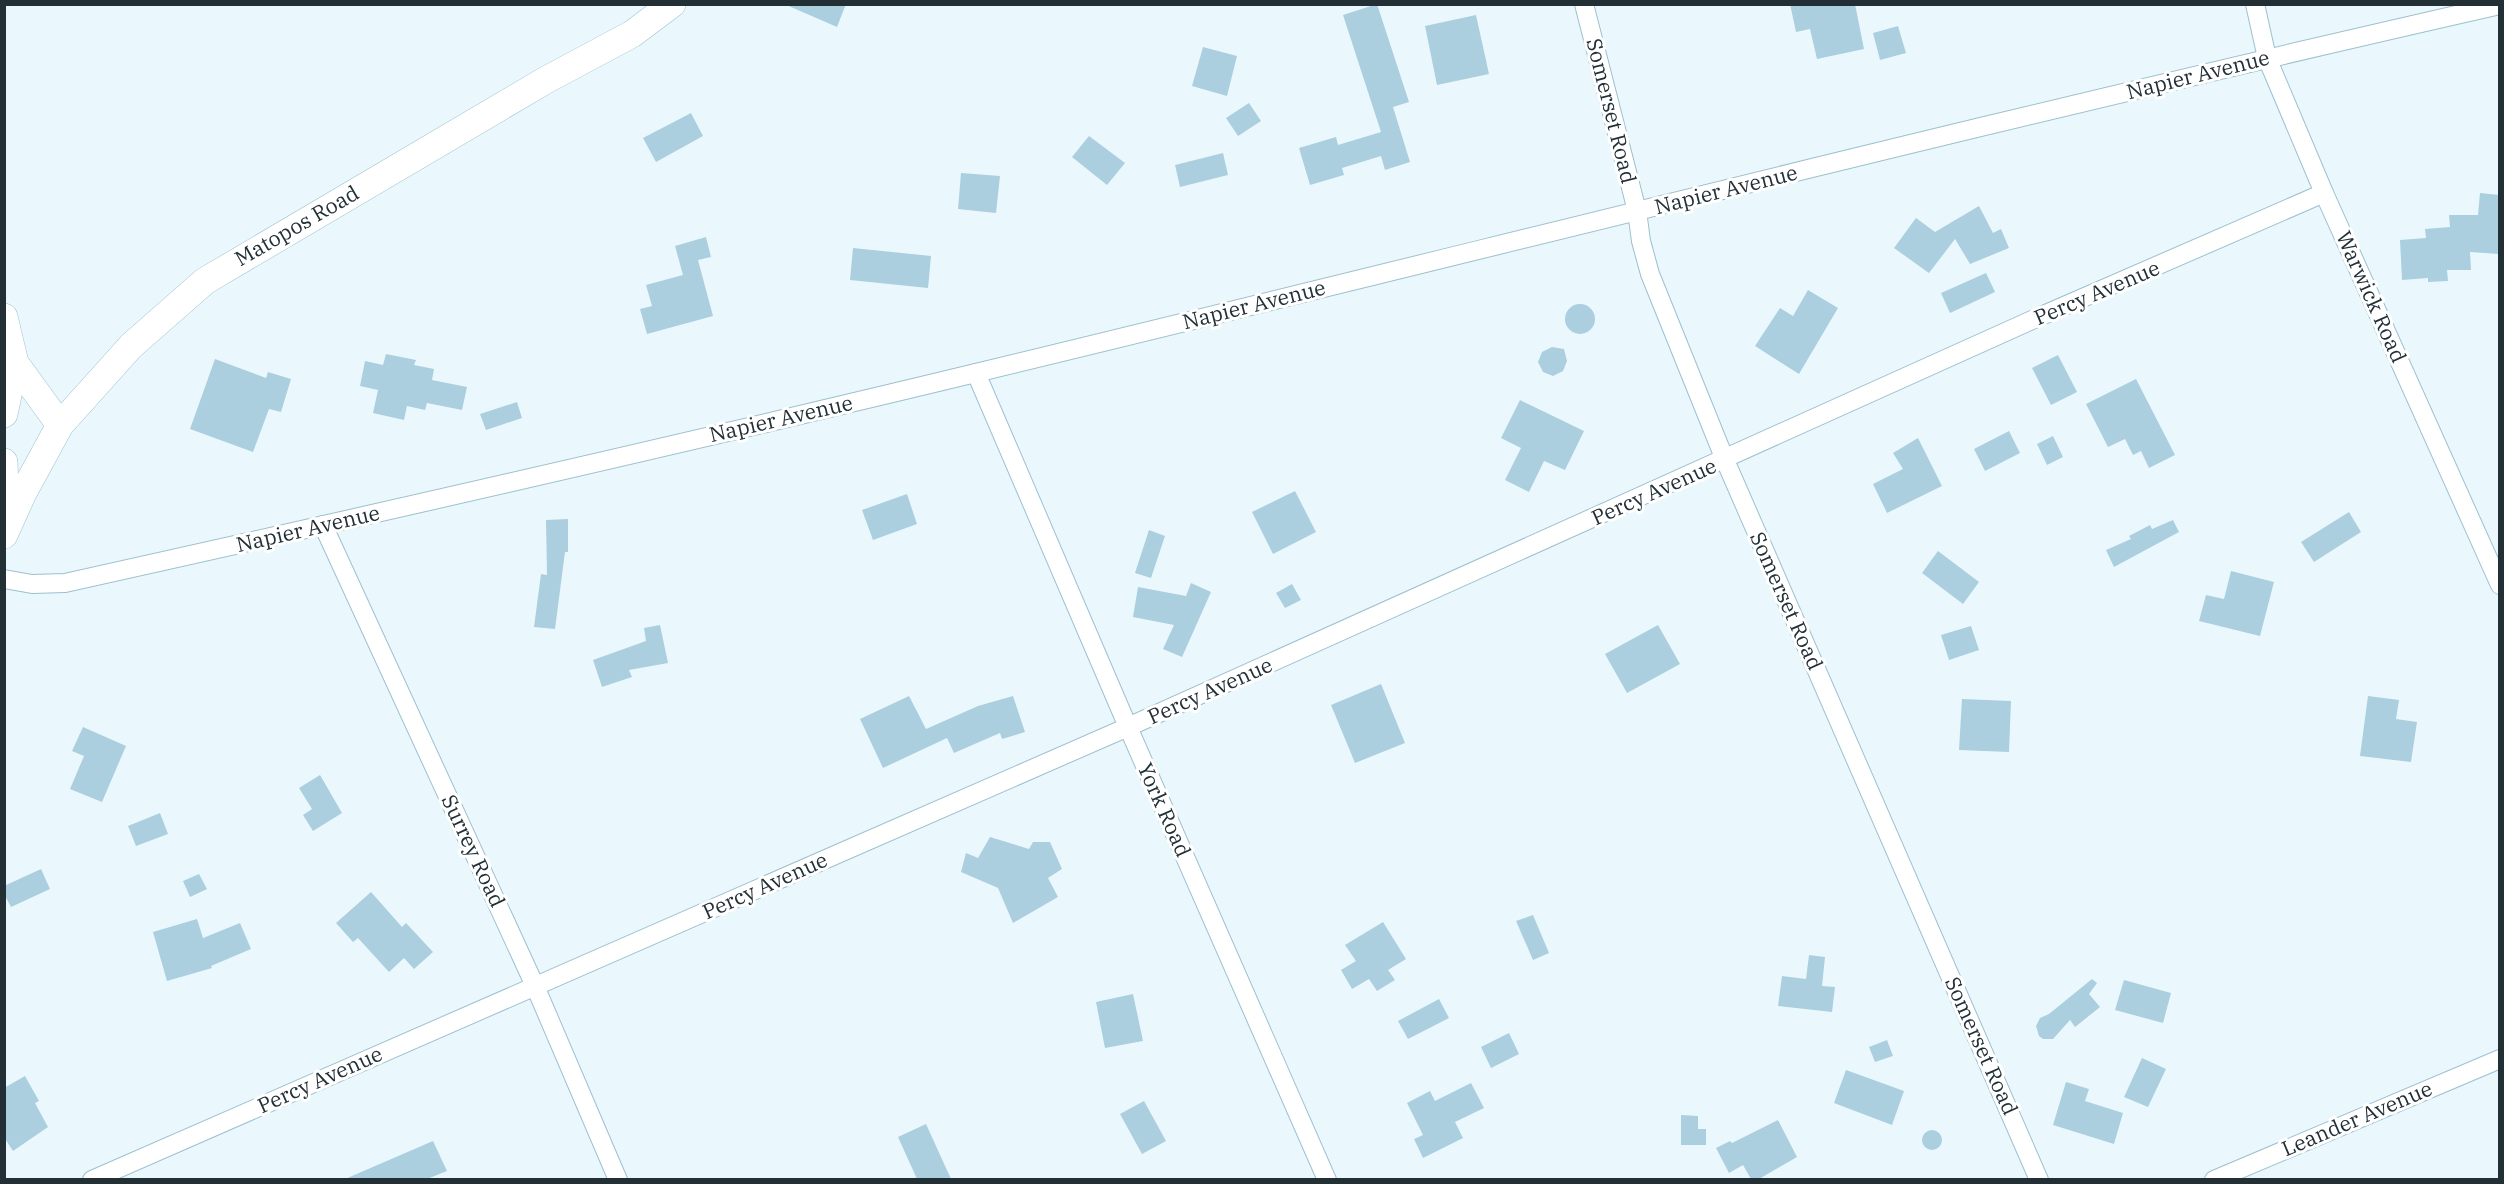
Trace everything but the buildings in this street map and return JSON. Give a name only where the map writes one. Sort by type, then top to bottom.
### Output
[{"type":"main road","name":"Matopos Road","points":[[5,533],[27,483],[60,424],[131,346],[205,280],[546,80],[632,34],[672,4]]},
{"type":"main road","points":[[4,317],[15,363],[60,424]]},
{"type":"main road","points":[[4,414],[15,363]]},
{"type":"main road","points":[[4,462],[5,533]]},
{"type":"street","name":"Somerset Road","points":[[1584,4],[1637,211],[1650,274],[1725,460],[2039,1179]]},
{"type":"street","name":"Warwick Road","points":[[2255,4],[2267,58],[2324,193],[2499,585]]},
{"type":"street","name":"Napier Avenue","points":[[4,579],[32,584],[65,583],[323,525],[976,373],[2267,58],[2499,5]]},
{"type":"street","name":"Percy Avenue","points":[[93,1179],[1128,727],[2032,320],[2324,193]]},
{"type":"street","name":"York Road","points":[[976,373],[1128,727],[1327,1179]]},
{"type":"street","name":"Surrey Road","points":[[323,525],[536,987],[618,1179]]},
{"type":"street","name":"Leander Avenue","points":[[2214,1179],[2499,1059]]}]
